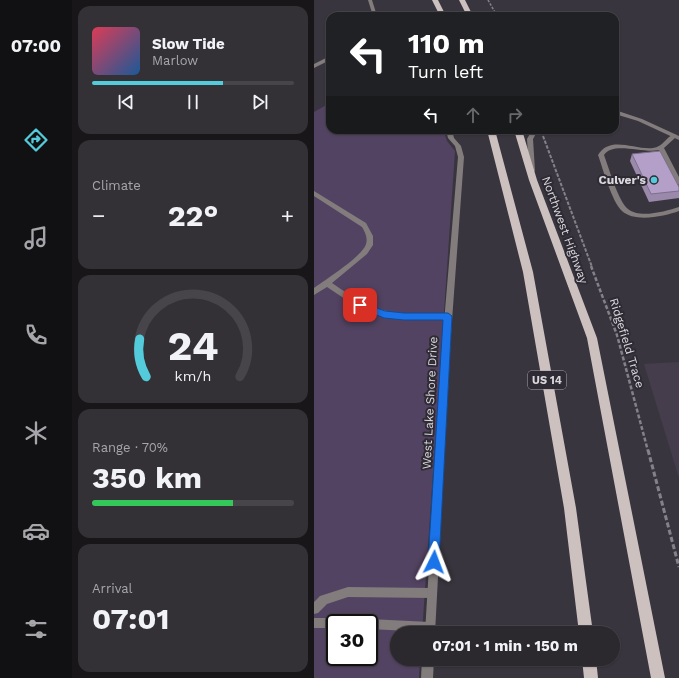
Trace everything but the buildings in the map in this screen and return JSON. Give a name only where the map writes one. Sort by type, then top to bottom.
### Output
[{"type":"main road","points":[[435,0],[441,12]]},
{"type":"main road","points":[[462,0],[468,12]]},
{"type":"main road","name":"US 14","points":[[492,134],[528,272],[570,508],[585,626]]},
{"type":"main road","name":"Northwest Highway","points":[[519,134],[533,180],[592,338],[658,678]]},
{"type":"main road","points":[[590,666],[591,678]]},
{"type":"street","points":[[370,0],[374,12]]},
{"type":"street","points":[[314,66],[326,60]]},
{"type":"street","points":[[619,113],[640,120],[677,137]]},
{"type":"street","name":"West Lake Shore Drive","points":[[430,626],[448,316],[460,157],[458,146],[451,138],[450,134]]},
{"type":"street","points":[[532,134],[530,138],[533,180]]},
{"type":"street","points":[[677,137],[661,148],[638,150],[613,146],[605,149],[601,155],[625,210],[634,215],[641,215],[658,214],[679,209]]},
{"type":"street","points":[[661,148],[679,183]]},
{"type":"street","points":[[672,169],[679,172]]},
{"type":"street","points":[[314,193],[364,225],[369,230],[370,235],[368,248],[327,283],[314,292]]},
{"type":"street","points":[[327,283],[360,305],[384,314],[404,317],[448,316]]},
{"type":"street","points":[[314,609],[324,600],[348,592],[432,593]]},
{"type":"street","points":[[314,623],[326,623]]},
{"type":"street","points":[[378,625],[390,626]]},
{"type":"street","points":[[427,678],[428,666]]},
{"type":"path","points":[[488,0],[495,12]]},
{"type":"path","name":"Ridgefield Trace","points":[[543,134],[617,335],[679,567]]},
{"type":"shaded area","points":[[326,105],[326,134],[445,134],[447,141],[455,151],[422,626],[390,626],[390,666],[420,666],[419,678],[314,678],[314,112]]},
{"type":"shaded area","points":[[679,362],[679,478],[644,364]]},
{"type":"place","name":"Culver's","points":[[654,180]]},
{"type":"route","points":[[360,305],[384,314],[404,317],[448,316],[434,562]]}]
